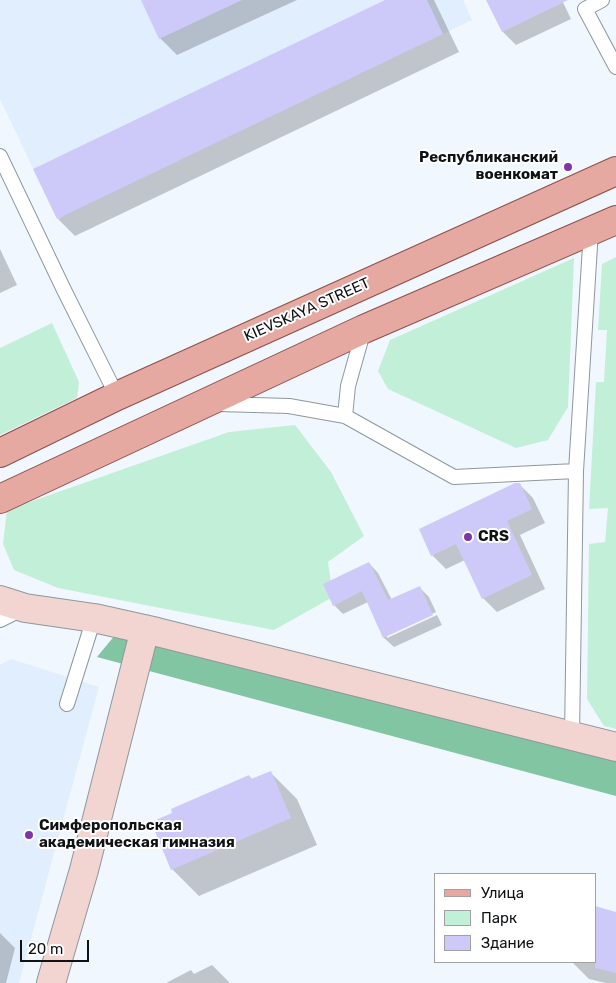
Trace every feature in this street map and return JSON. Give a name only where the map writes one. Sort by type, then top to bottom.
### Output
[{"type":"main road","name":"KIEVSKAYA STREET","points":[[0,453],[117,396],[616,171]]},
{"type":"main road","points":[[0,499],[364,329],[616,220]]},
{"type":"main road","points":[[0,582],[13,604],[94,618],[145,630],[616,747]]},
{"type":"main road","points":[[50,983],[84,870],[145,630]]},
{"type":"lane","points":[[602,0],[585,9],[616,67]]},
{"type":"lane","points":[[0,156],[117,396]]},
{"type":"lane","points":[[572,735],[576,471],[591,230]]},
{"type":"lane","points":[[345,416],[348,386],[364,329]]},
{"type":"lane","points":[[207,403],[289,406],[345,416],[454,477],[576,471]]},
{"type":"lane","points":[[0,620],[13,604]]},
{"type":"lane","points":[[67,704],[94,618]]},
{"type":"shaded area","points":[[0,0],[463,0],[472,20],[57,219],[0,99]]},
{"type":"shaded area","name":"Симферопольская академическая гимназия","points":[[11,659],[99,687],[19,983],[0,983],[0,665]]},
{"type":"green space","points":[[616,257],[616,729],[604,726],[587,699],[589,544],[605,542],[608,508],[589,509],[596,382],[604,382],[607,330],[598,330],[602,264]]},
{"type":"green space","points":[[574,258],[568,407],[548,440],[516,448],[388,389],[378,371],[390,340]]},
{"type":"green space","points":[[52,323],[79,382],[77,398],[0,435],[0,348]]},
{"type":"green space","points":[[295,425],[331,472],[364,536],[328,562],[333,597],[274,630],[58,588],[14,570],[3,544],[7,510],[229,432]]},
{"type":"green space","points":[[120,629],[616,755],[616,796],[97,657]]},
{"type":"building","points":[[141,0],[242,0],[159,39]]},
{"type":"building","points":[[385,0],[427,0],[443,34],[57,219],[33,169]]},
{"type":"building","points":[[486,0],[568,0],[502,32]]},
{"type":"building","name":"CRS","points":[[515,483],[520,483],[532,509],[507,521],[532,575],[482,599],[456,544],[431,556],[419,529]]},
{"type":"building","points":[[369,562],[388,600],[420,586],[433,615],[383,638],[362,591],[333,606],[323,584]]},
{"type":"building","points":[[271,771],[291,818],[171,870],[151,822],[172,813],[171,809],[249,775],[251,779]]},
{"type":"building","points":[[596,906],[616,912],[616,973],[595,968]]},
{"type":"place","name":"Республиканский военкомат","points":[[568,167]]},
{"type":"place","name":"CRS","points":[[468,537]]},
{"type":"place","name":"Симферопольская академическая гимназия","points":[[29,835]]}]
